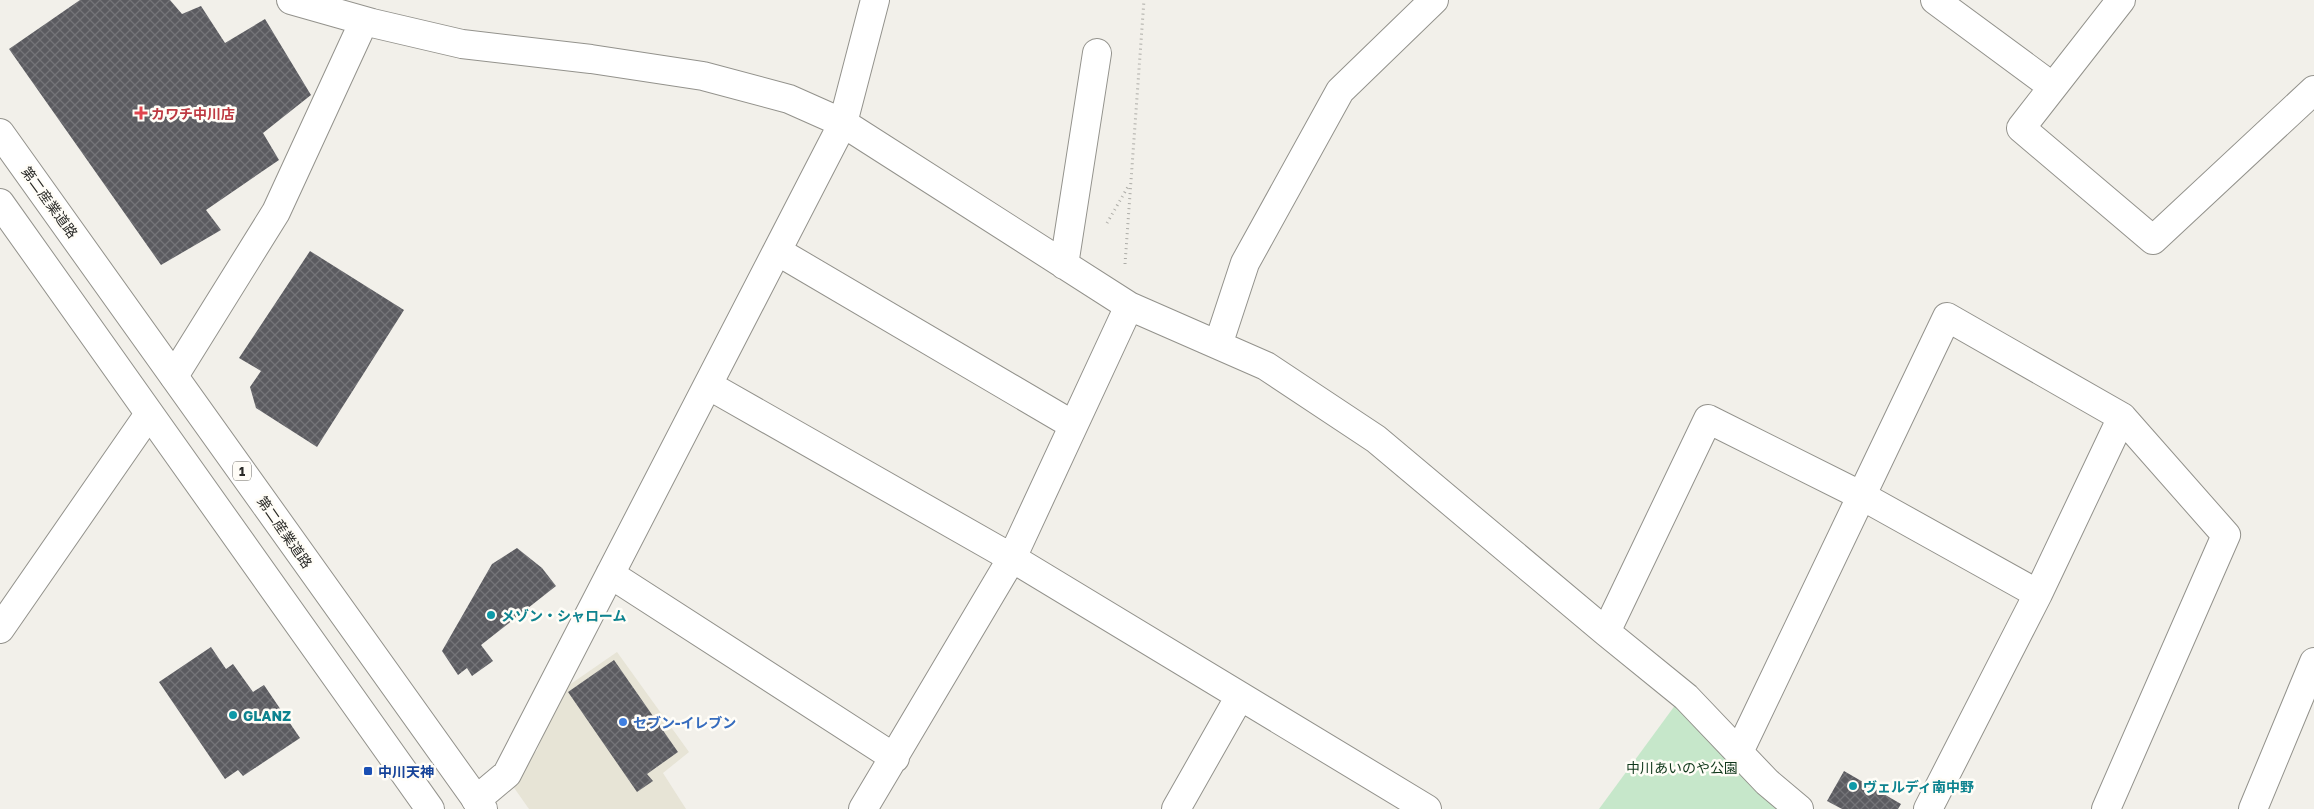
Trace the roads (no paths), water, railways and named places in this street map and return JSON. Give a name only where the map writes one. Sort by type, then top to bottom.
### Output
[{"type":"street","points":[[291,0],[364,22],[462,44],[591,59],[703,76],[789,98],[843,123],[1126,304],[1266,366],[1376,439],[1686,697],[1767,782],[1799,809]]},
{"type":"street","points":[[479,804],[507,774],[843,123],[874,0]]},
{"type":"street","points":[[1218,345],[1245,263],[1340,91],[1434,0]]},
{"type":"street","points":[[1935,0],[2053,87]]},
{"type":"street","points":[[2121,0],[2021,128],[2153,240],[2314,90]]},
{"type":"street","points":[[174,376],[276,212],[364,22]]},
{"type":"street","points":[[1064,265],[1097,53]]},
{"type":"street","name":"第二産業道路","points":[[0,133],[479,804]]},
{"type":"street","points":[[0,204],[430,809]]},
{"type":"street","points":[[777,251],[1073,425]]},
{"type":"street","points":[[862,809],[895,758],[1012,558],[1126,304]]},
{"type":"street","points":[[1739,752],[1947,317],[2122,417],[2226,535],[2106,809]]},
{"type":"street","points":[[708,385],[1012,558],[1427,809]]},
{"type":"street","points":[[0,629],[149,414]]},
{"type":"street","points":[[1928,809],[2038,594],[2122,417]]},
{"type":"street","points":[[1606,632],[1708,419],[1862,496],[2038,594]]},
{"type":"street","points":[[610,574],[895,758]]},
{"type":"street","points":[[2253,809],[2314,662]]},
{"type":"street","points":[[1176,809],[1240,696]]},
{"type":"place","name":"カワチ中川店","points":[[141,113]]},
{"type":"place","name":"メゾン・シャローム","points":[[491,615]]},
{"type":"place","name":"GLANZ","points":[[233,715]]},
{"type":"place","name":"セブン-イレブン","points":[[623,722]]},
{"type":"place","name":"中川天神","points":[[368,771]]},
{"type":"place","name":"ヴェルディ南中野","points":[[1853,786]]},
{"type":"park label","name":"中川あいのや公園","points":[[1682,767]]}]
